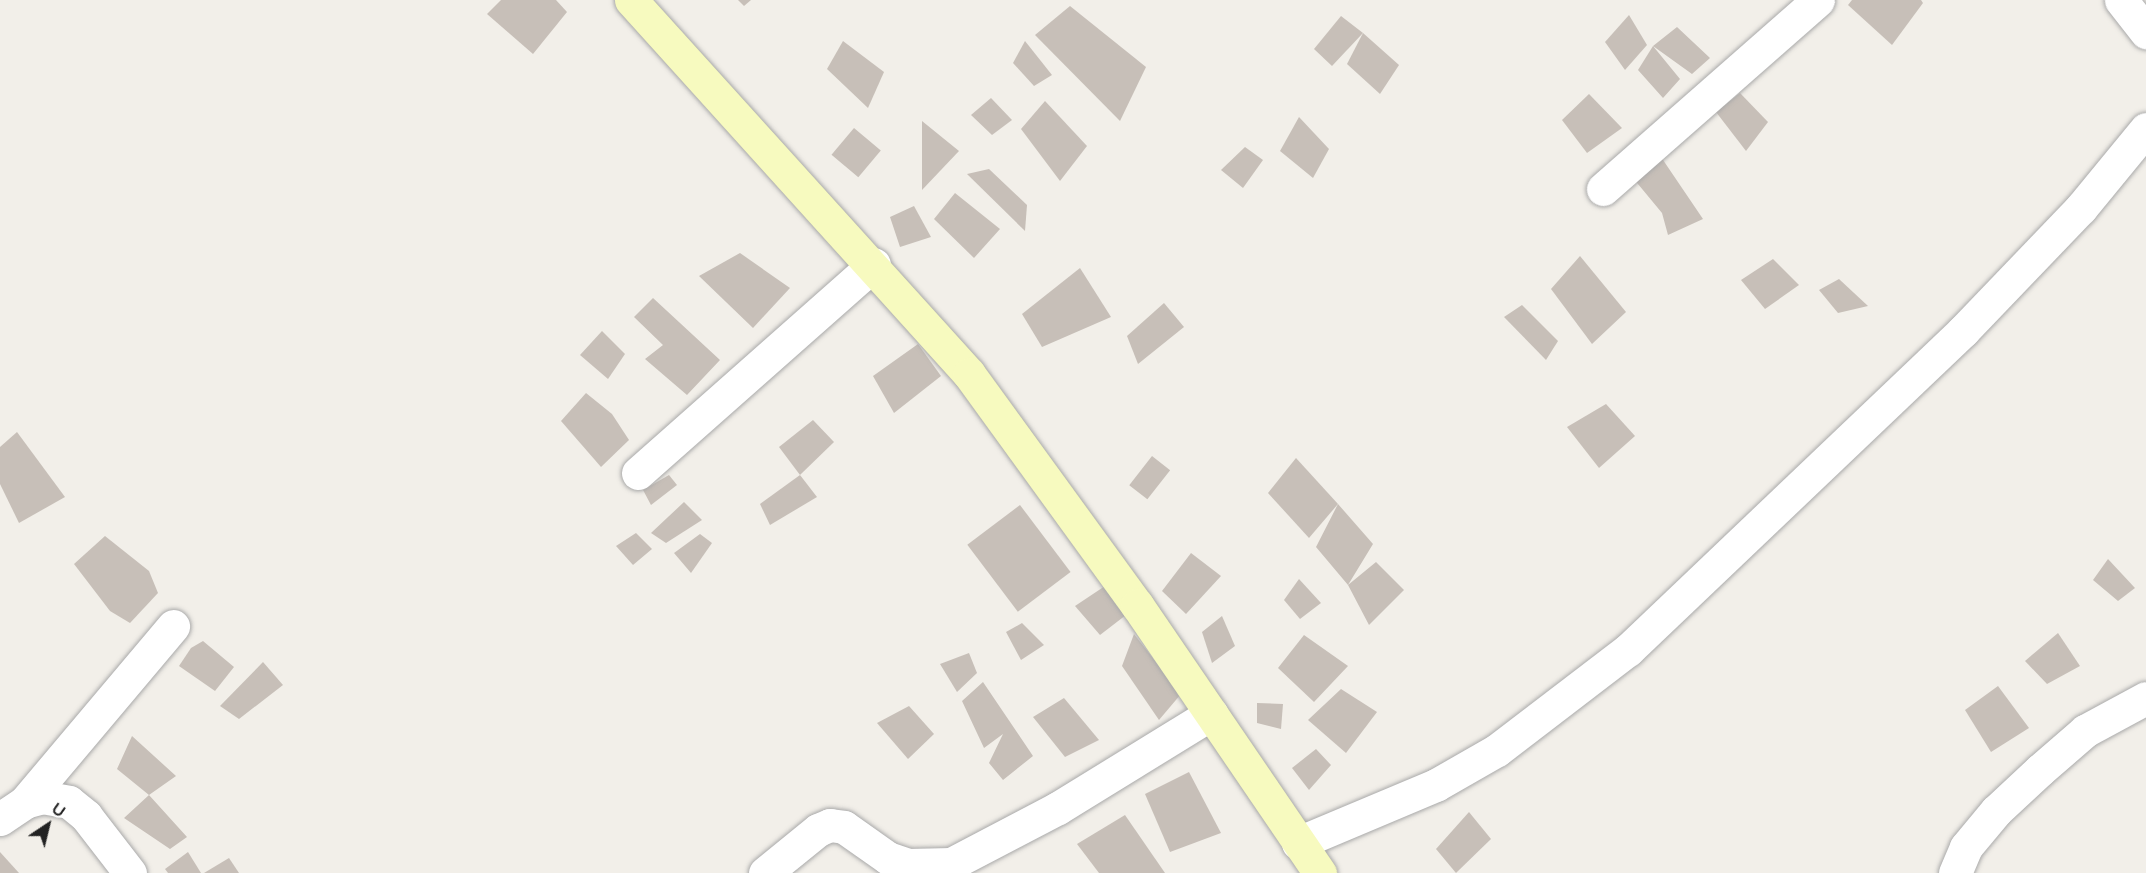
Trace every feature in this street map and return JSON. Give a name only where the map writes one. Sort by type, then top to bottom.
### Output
[{"type":"street","points":[[631,0],[874,264],[969,374],[1211,714],[1320,873]]},
{"type":"street","points":[[1602,189],[1818,0]]},
{"type":"street","points":[[2121,0],[2146,32]]},
{"type":"street","points":[[1298,843],[1436,785],[1497,750],[1628,650],[1963,331],[2081,208],[2146,129]]},
{"type":"street","points":[[638,473],[874,264]]},
{"type":"street","points":[[12,811],[173,626]]},
{"type":"street","points":[[1955,873],[1966,847],[1996,811],[2048,762],[2085,731],[2146,698]]},
{"type":"street","points":[[765,873],[818,830],[830,825],[844,827],[888,858],[908,865],[951,864],[1058,808],[1211,714]]},
{"type":"street","points":[[12,811],[42,797],[69,802],[86,816],[130,873]]},
{"type":"building","points":[[501,0],[556,0],[567,12],[533,54],[487,14]]},
{"type":"building","points":[[738,0],[751,0],[744,6]]},
{"type":"building","points":[[1852,0],[1921,0],[1923,3],[1892,45],[1848,5]]},
{"type":"building","points":[[1070,6],[1146,67],[1120,121],[1035,35]]},
{"type":"building","points":[[1629,15],[1647,45],[1625,70],[1605,42]]},
{"type":"building","points":[[1341,16],[1363,33],[1332,66],[1314,49]]},
{"type":"building","points":[[1677,27],[1710,58],[1692,74],[1653,46]]},
{"type":"building","points":[[1363,33],[1399,65],[1380,94],[1347,64]]},
{"type":"building","points":[[843,41],[884,72],[868,108],[827,69]]},
{"type":"building","points":[[1025,41],[1052,75],[1034,86],[1013,63]]},
{"type":"building","points":[[1653,46],[1680,79],[1663,98],[1638,70]]},
{"type":"building","points":[[1740,93],[1768,122],[1746,151],[1716,112]]},
{"type":"building","points":[[1589,94],[1622,128],[1587,153],[1562,120]]},
{"type":"building","points":[[991,98],[1012,120],[992,135],[971,115]]},
{"type":"building","points":[[1045,101],[1087,146],[1060,181],[1021,129]]},
{"type":"building","points":[[1299,117],[1329,149],[1313,178],[1280,151]]},
{"type":"building","points":[[922,121],[959,151],[922,190]]},
{"type":"building","points":[[854,128],[881,150],[858,177],[832,155]]},
{"type":"building","points":[[1245,147],[1263,160],[1243,188],[1221,170]]},
{"type":"building","points":[[1661,157],[1703,219],[1668,235],[1662,213],[1633,178]]},
{"type":"building","points":[[989,169],[1027,205],[1025,231],[967,174]]},
{"type":"building","points":[[955,193],[1000,229],[974,258],[934,219]]},
{"type":"building","points":[[914,206],[931,237],[900,247],[890,217]]},
{"type":"building","points":[[740,253],[790,288],[753,328],[699,276]]},
{"type":"building","points":[[1580,256],[1626,312],[1592,344],[1551,289]]},
{"type":"building","points":[[1773,259],[1799,285],[1765,309],[1741,280]]},
{"type":"building","points":[[1080,268],[1111,317],[1042,347],[1022,314]]},
{"type":"building","points":[[1839,279],[1868,306],[1838,313],[1819,290]]},
{"type":"building","points":[[653,298],[720,360],[687,395],[645,359],[663,345],[634,317]]},
{"type":"building","points":[[1164,303],[1184,327],[1138,364],[1127,336]]},
{"type":"building","points":[[1522,305],[1558,341],[1546,360],[1504,317]]},
{"type":"building","points":[[602,331],[625,354],[608,379],[580,355]]},
{"type":"building","points":[[918,344],[941,376],[894,413],[873,376]]},
{"type":"building","points":[[586,393],[612,414],[629,440],[601,467],[561,421]]},
{"type":"building","points":[[1606,404],[1635,436],[1599,468],[1567,427]]},
{"type":"building","points":[[813,420],[834,442],[800,475],[779,447]]},
{"type":"building","points":[[17,432],[65,497],[19,523],[0,484],[0,447]]},
{"type":"building","points":[[1152,456],[1170,470],[1147,499],[1129,485]]},
{"type":"building","points":[[1296,458],[1338,504],[1309,538],[1268,493]]},
{"type":"building","points":[[669,475],[677,485],[651,505],[643,490]]},
{"type":"building","points":[[800,475],[817,497],[770,525],[760,504]]},
{"type":"building","points":[[684,502],[702,520],[666,543],[651,533]]},
{"type":"building","points":[[1338,504],[1373,544],[1348,585],[1316,547]]},
{"type":"building","points":[[1020,505],[1071,572],[1018,612],[967,545]]},
{"type":"building","points":[[636,533],[652,549],[633,565],[616,546]]},
{"type":"building","points":[[700,534],[712,543],[691,573],[674,553]]},
{"type":"building","points":[[105,536],[149,571],[158,593],[130,623],[110,611],[74,564]]},
{"type":"building","points":[[1191,553],[1221,576],[1186,614],[1162,591]]},
{"type":"building","points":[[2108,559],[2135,588],[2118,601],[2093,580]]},
{"type":"building","points":[[1376,562],[1404,590],[1369,625],[1348,585]]},
{"type":"building","points":[[1299,579],[1321,603],[1300,619],[1284,600]]},
{"type":"building","points":[[1108,584],[1126,615],[1100,635],[1075,606]]},
{"type":"building","points":[[1222,616],[1235,646],[1212,663],[1202,632]]},
{"type":"building","points":[[1022,623],[1044,645],[1021,660],[1006,632]]},
{"type":"building","points":[[2058,633],[2080,666],[2047,684],[2025,661]]},
{"type":"building","points":[[1134,634],[1181,694],[1159,720],[1122,666]]},
{"type":"building","points":[[1304,635],[1348,666],[1314,702],[1278,668]]},
{"type":"building","points":[[203,641],[234,667],[215,691],[179,666],[191,648]]},
{"type":"building","points":[[969,653],[977,673],[957,692],[940,664]]},
{"type":"building","points":[[263,662],[283,685],[239,719],[220,706]]},
{"type":"building","points":[[983,682],[1033,756],[1003,780],[989,763],[1003,734],[984,748],[962,701]]},
{"type":"building","points":[[1998,686],[2029,728],[1991,752],[1965,710]]},
{"type":"building","points":[[1341,689],[1377,712],[1346,753],[1308,720]]},
{"type":"building","points":[[1064,698],[1099,740],[1065,757],[1033,717]]},
{"type":"building","points":[[1257,703],[1283,704],[1281,729],[1257,723]]},
{"type":"building","points":[[909,706],[934,734],[908,759],[877,723]]},
{"type":"building","points":[[132,736],[176,776],[149,795],[117,769]]},
{"type":"building","points":[[1316,749],[1331,765],[1309,790],[1292,768]]},
{"type":"building","points":[[1189,772],[1221,833],[1170,852],[1145,794]]},
{"type":"building","points":[[149,795],[187,837],[170,849],[124,818]]},
{"type":"building","points":[[1469,812],[1491,839],[1456,873],[1436,849]]},
{"type":"building","points":[[1125,815],[1165,873],[1099,873],[1077,844]]},
{"type":"building","points":[[0,852],[19,873],[0,873]]},
{"type":"building","points":[[188,852],[201,873],[168,873],[165,869]]},
{"type":"building","points":[[229,858],[239,873],[204,873]]}]
